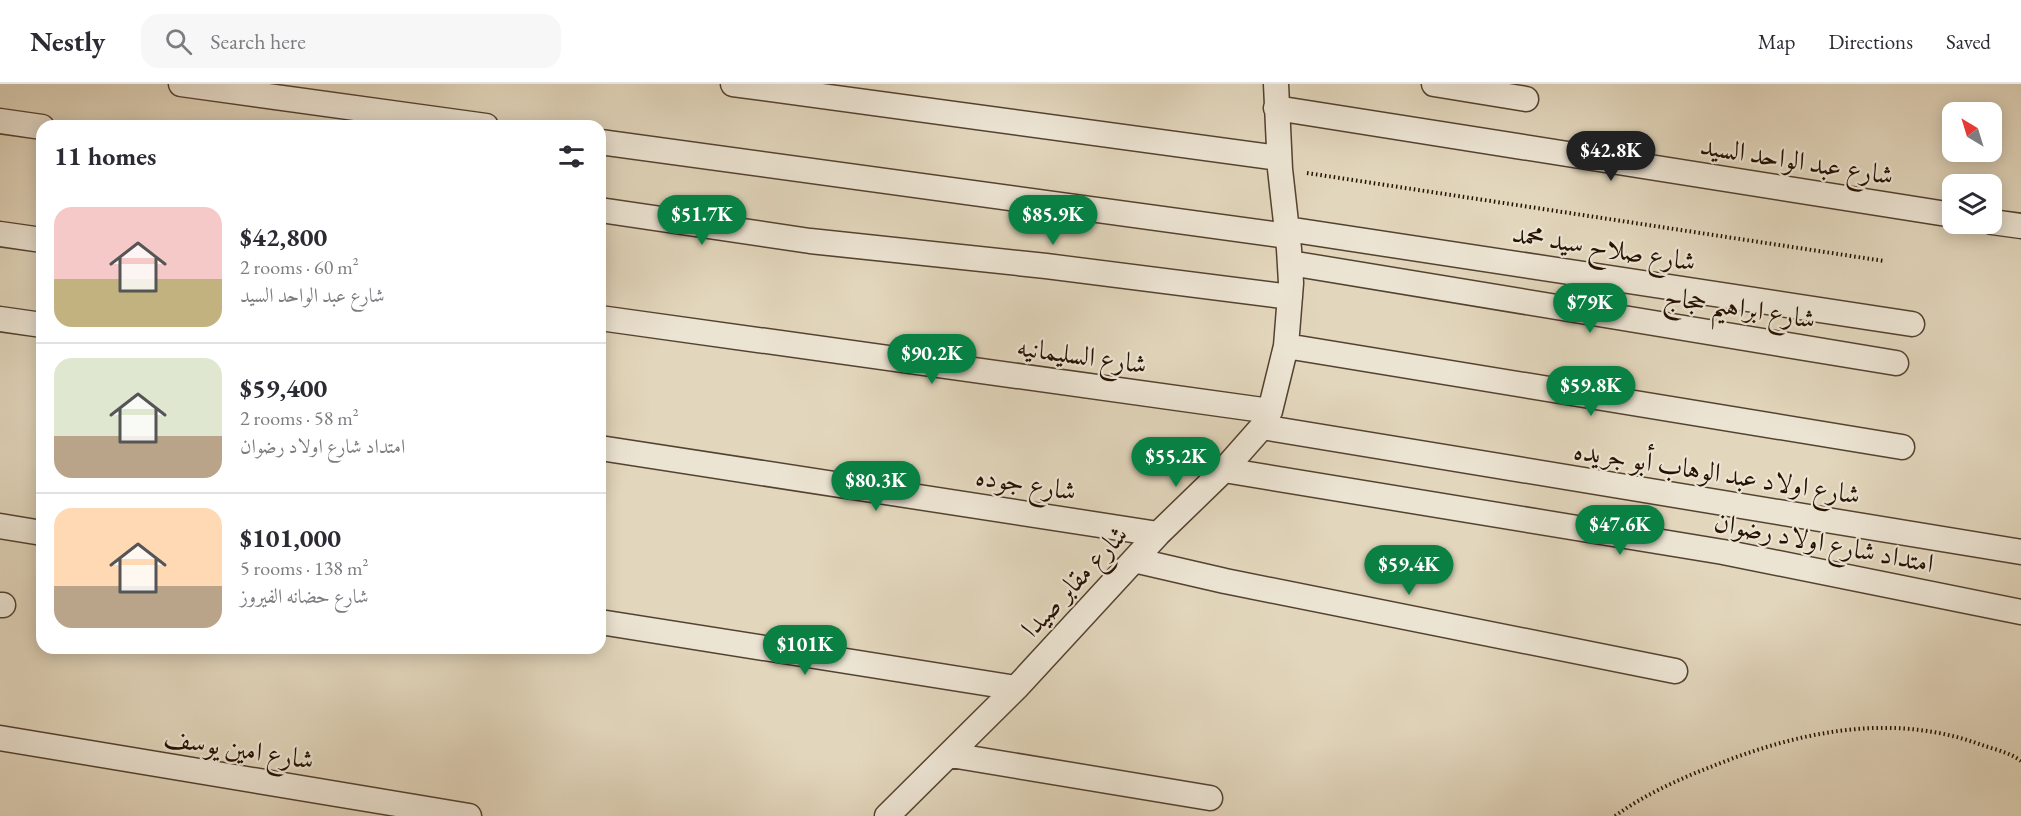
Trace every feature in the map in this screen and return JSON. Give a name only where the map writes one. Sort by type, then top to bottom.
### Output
[{"type":"street","points":[[181,84],[442,120]]},
{"type":"street","points":[[733,84],[1279,164]]},
{"type":"street","points":[[1434,84],[1526,99]]},
{"type":"street","name":"شارع مقابر صيدا","points":[[887,816],[1016,688],[1158,534],[1224,470],[1266,419],[1286,346],[1290,297],[1288,233],[1279,164],[1276,96]]},
{"type":"street","name":"شارع عبد الواحد السيد","points":[[1276,96],[1942,213]]},
{"type":"street","points":[[0,121],[36,126]]},
{"type":"street","name":"شارع صلاح سيد محمد","points":[[606,143],[1288,233],[1912,324]]},
{"type":"street","points":[[606,211],[810,241],[1046,266],[1290,297]]},
{"type":"street","points":[[2002,223],[2021,226]]},
{"type":"street","points":[[0,234],[36,239]]},
{"type":"street","name":"شارع ابراهيم حجاج","points":[[1290,263],[1896,363]]},
{"type":"street","points":[[0,319],[36,324]]},
{"type":"street","name":"شارع السليمانيه","points":[[606,319],[1266,419]]},
{"type":"street","points":[[1286,346],[1902,447]]},
{"type":"street","name":"شارع اولاد عبد الوهاب أبو جريده","points":[[1266,419],[2021,552]]},
{"type":"street","name":"شارع جوده","points":[[606,449],[1158,534]]},
{"type":"street","name":"امتداد شارع اولاد رضوان","points":[[1224,470],[1723,552],[2021,612]]},
{"type":"street","points":[[0,526],[36,532]]},
{"type":"street","points":[[1134,560],[1226,581],[1675,671]]},
{"type":"street","points":[[606,623],[1016,688]]},
{"type":"street","name":"شارع امين يوسف","points":[[0,738],[469,816]]},
{"type":"street","points":[[951,755],[1210,798]]},
{"type":"path","points":[[1279,164],[1884,261]]},
{"type":"path","points":[[1615,816],[1697,772],[1757,748],[1827,731],[1888,726],[1953,735],[2014,756],[2021,761]]}]
